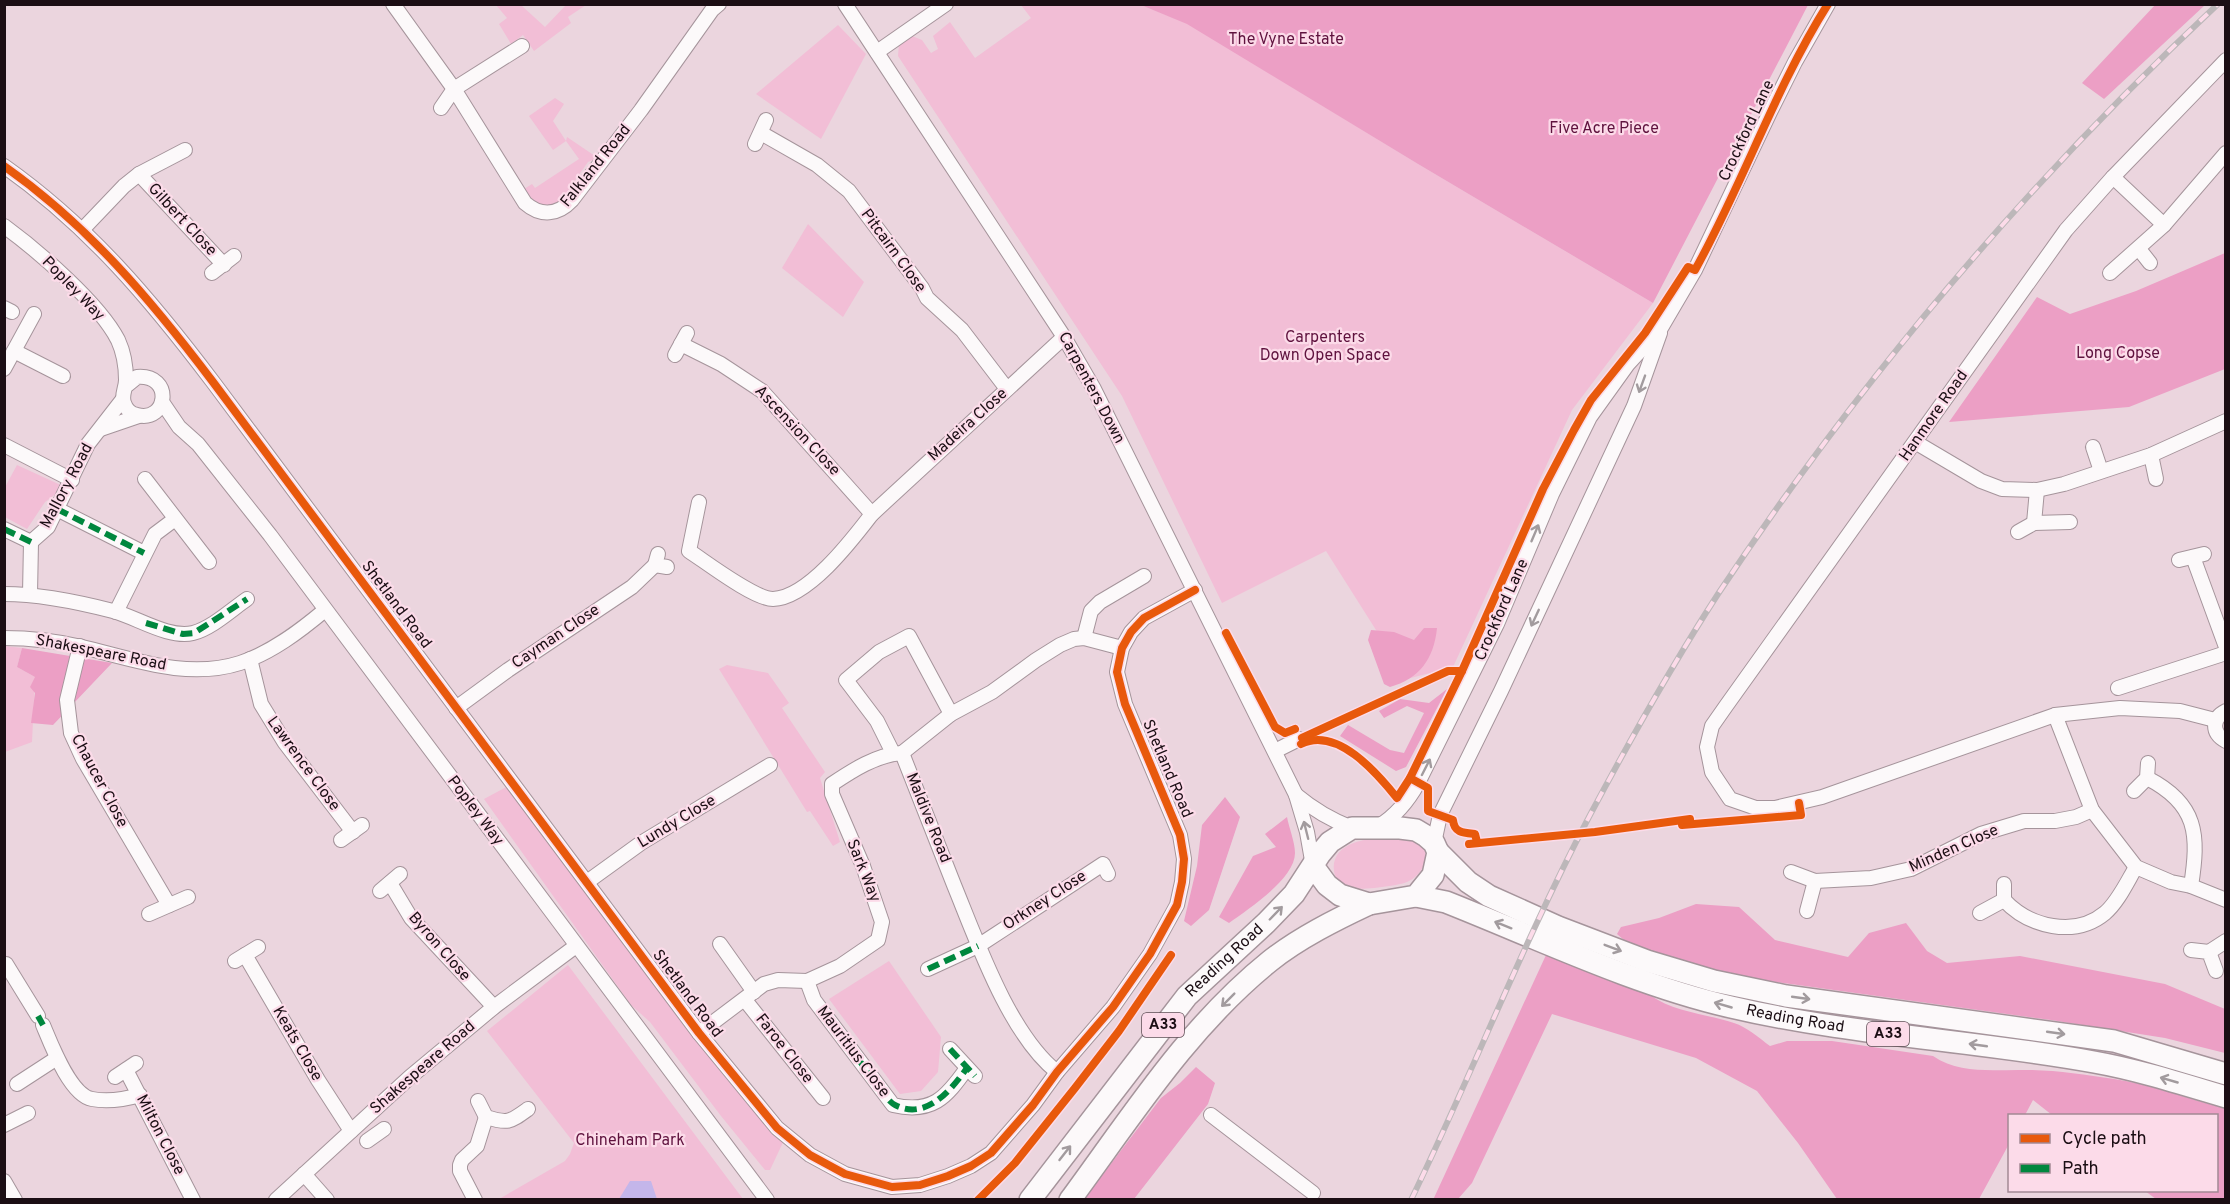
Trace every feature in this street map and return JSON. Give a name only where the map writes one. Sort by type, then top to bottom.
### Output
[{"type":"highway","name":"A33","points":[[1416,896],[1369,904],[1340,896],[1327,885],[1313,866],[1330,842],[1352,828],[1416,830],[1436,847]]},
{"type":"highway","points":[[1416,896],[1434,875],[1436,847]]},
{"type":"highway","name":"Reading Road","points":[[1436,847],[1468,882],[1497,900],[1558,927],[1647,961],[1714,981],[1796,997],[2114,1041],[2226,1074]]},
{"type":"highway","name":"Reading Road","points":[[1029,1200],[1187,996],[1266,923],[1294,894],[1313,866]]},
{"type":"highway","name":"Reading Road","points":[[1416,896],[1446,902],[1643,981],[1728,1007],[1849,1028],[2096,1062],[2226,1097]]},
{"type":"highway","name":"Reading Road","points":[[1070,1200],[1137,1105],[1181,1048],[1237,991],[1271,960],[1334,921],[1369,904]]},
{"type":"highway","name":"A33","points":[[1058,1200],[1071,1183],[1087,1176]]},
{"type":"street","name":"Falkland Road","points":[[393,4],[454,88],[525,203],[540,212],[555,213],[572,200],[648,100],[713,6]]},
{"type":"street","name":"Carpenters Down","points":[[845,4],[1064,337],[1094,389],[1296,795],[1307,832],[1313,866]]},
{"type":"street","points":[[877,52],[946,4]]},
{"type":"street","name":"Crockford Lane","points":[[1436,847],[1440,815],[1506,693],[1634,406],[1661,328],[1699,264],[1775,102],[1828,4]]},
{"type":"street","points":[[441,108],[454,88],[522,46]]},
{"type":"street","name":"Hanmore Road","points":[[2055,715],[1822,797],[1775,808],[1756,808],[1730,799],[1712,772],[1708,757],[1707,747],[1712,726],[2066,230],[2113,177],[2226,60]]},
{"type":"street","name":"Pitcairn Close","points":[[761,132],[817,165],[849,191],[922,288],[927,298],[962,330],[1007,388]]},
{"type":"street","name":"Gilbert Close","points":[[82,230],[124,186],[139,174],[185,150]]},
{"type":"street","points":[[2110,273],[2164,225],[2226,153]]},
{"type":"street","name":"Shetland Road","points":[[4,166],[82,230],[130,278],[172,328],[699,1033],[777,1128],[810,1155],[844,1174],[892,1186],[920,1185],[971,1166],[991,1153],[1113,1007],[1150,954],[1177,906],[1184,859],[1180,835],[1120,689],[1117,672],[1122,648],[1131,632],[1144,618],[1195,590]]},
{"type":"street","name":"Gilbert Close","points":[[139,174],[223,265]]},
{"type":"street","points":[[2113,177],[2164,225]]},
{"type":"street","name":"Popley Way","points":[[4,226],[26,242],[96,310],[117,339],[126,364],[124,393],[128,409],[179,426]]},
{"type":"street","points":[[2139,249],[2150,263]]},
{"type":"street","points":[[4,369],[34,314]]},
{"type":"street","name":"Crockford Lane","points":[[1377,827],[1393,818],[1410,798],[1418,783],[1497,624],[1552,494],[1590,417],[1628,364],[1661,328]]},
{"type":"street","name":"Madeira Close","points":[[699,502],[689,551],[744,588],[772,599],[798,592],[848,545],[872,514],[1064,337]]},
{"type":"street","name":"Ascension Close","points":[[681,344],[721,364],[762,391],[872,514]]},
{"type":"street","points":[[14,351],[63,376]]},
{"type":"street","name":"Popley Way","points":[[126,364],[151,378],[161,388],[162,402],[179,426],[198,444],[270,535],[767,1200]]},
{"type":"street","points":[[124,393],[137,377],[144,376]]},
{"type":"street","name":"Mallory Road","points":[[30,594],[31,542],[48,527],[88,444],[101,429],[124,393]]},
{"type":"street","points":[[146,415],[162,402]]},
{"type":"street","name":"Mallory Road","points":[[101,429],[146,415]]},
{"type":"street","points":[[1914,442],[1981,481],[2002,489],[2037,490],[2151,455],[2226,421]]},
{"type":"street","points":[[4,445],[72,480]]},
{"type":"street","points":[[2093,447],[2101,471]]},
{"type":"street","points":[[2151,455],[2156,479]]},
{"type":"street","points":[[144,479],[209,562]]},
{"type":"street","points":[[2034,523],[2037,490]]},
{"type":"street","points":[[57,510],[144,554]]},
{"type":"street","points":[[116,612],[155,534],[175,519]]},
{"type":"street","points":[[2018,532],[2034,523],[2070,522]]},
{"type":"street","name":"Mallory Road","points":[[4,529],[31,542]]},
{"type":"street","points":[[2192,557],[2226,647]]},
{"type":"street","name":"Cayman Close","points":[[456,708],[508,670],[632,587],[660,562]]},
{"type":"street","points":[[1122,648],[1084,638],[1091,611],[1100,602],[1148,577]]},
{"type":"street","points":[[4,594],[30,594],[116,612],[167,631],[183,634],[194,633],[205,628],[247,599]]},
{"type":"street","name":"Shakespeare Road","points":[[4,638],[45,639],[166,667],[215,668],[249,659],[275,647],[325,610]]},
{"type":"street","points":[[898,753],[846,680],[879,652],[909,636],[951,714]]},
{"type":"street","name":"Maldive Road","points":[[1057,1072],[1040,1054],[1009,1011],[978,945],[898,753],[951,714],[992,692],[1060,645],[1074,639],[1084,638]]},
{"type":"street","name":"Chaucer Close","points":[[80,646],[67,700],[71,733],[169,905]]},
{"type":"street","points":[[2118,688],[2226,653]]},
{"type":"street","name":"Lawrence Close","points":[[249,659],[261,704],[279,733],[352,832]]},
{"type":"street","points":[[2226,741],[2217,734],[2220,715],[2120,708],[2055,715],[2092,810],[2136,867],[2171,882],[2191,886],[2226,900]]},
{"type":"street","points":[[1275,751],[1299,739]]},
{"type":"street","name":"Sark Way","points":[[792,982],[807,981],[840,966],[878,940],[882,922],[863,866],[832,794],[832,784],[856,767],[898,753]]},
{"type":"street","name":"Lundy Close","points":[[587,882],[641,843],[769,763]]},
{"type":"street","points":[[2134,791],[2147,778],[2148,763]]},
{"type":"street","points":[[2147,778],[2181,802],[2191,820],[2196,839],[2196,859],[2191,886]]},
{"type":"street","name":"Carpenters Down","points":[[1296,795],[1331,819],[1352,828]]},
{"type":"street","name":"Minden Close","points":[[1791,872],[1815,881],[1871,878],[1911,869],[1981,834],[2024,821],[2076,818],[2092,810]]},
{"type":"street","name":"Orkney Close","points":[[978,945],[1103,864],[1108,874]]},
{"type":"street","points":[[2004,900],[2026,918],[2042,924],[2062,927],[2083,926],[2105,912],[2136,867]]},
{"type":"street","points":[[1807,911],[1815,881]]},
{"type":"street","name":"Byron Close","points":[[390,883],[411,918],[494,1007]]},
{"type":"street","points":[[2004,884],[2004,900]]},
{"type":"street","points":[[149,914],[188,897]]},
{"type":"street","points":[[1980,913],[2004,900]]},
{"type":"street","points":[[2191,950],[2210,952],[2226,941]]},
{"type":"street","name":"Faroe Close","points":[[720,944],[749,996],[823,1098]]},
{"type":"street","points":[[928,969],[978,945]]},
{"type":"street","name":"Shakespeare Road","points":[[276,1200],[410,1077],[494,1007],[576,946]]},
{"type":"street","name":"Keats Close","points":[[258,947],[240,958],[318,1080],[369,1140],[384,1129]]},
{"type":"street","points":[[2210,952],[2216,971]]},
{"type":"street","points":[[5,961],[40,1020],[57,1058],[77,1089],[90,1099],[127,1099],[140,1095]]},
{"type":"street","name":"Faroe Close","points":[[699,1033],[764,984],[778,980],[792,982]]},
{"type":"street","name":"Mauritius Close","points":[[807,981],[814,1000],[893,1105],[910,1109],[933,1105],[971,1072],[950,1049]]},
{"type":"street","points":[[17,1084],[57,1058]]},
{"type":"street","name":"Milton Close","points":[[126,1070],[193,1200]]},
{"type":"street","points":[[475,1200],[460,1171],[460,1165],[462,1160],[477,1146],[486,1117],[478,1101]]},
{"type":"street","points":[[486,1117],[510,1122],[528,1109]]},
{"type":"street","points":[[4,1125],[28,1113]]},
{"type":"street","points":[[1211,1115],[1313,1193]]},
{"type":"street","points":[[304,1174],[327,1200]]},
{"type":"street","points":[[4,1180],[15,1200]]},
{"type":"green space","points":[[2156,4],[2205,5],[2104,99],[2082,83]]},
{"type":"green space","points":[[496,5],[521,5],[545,27],[566,5],[586,5],[568,17],[571,23],[534,51],[523,35],[511,44],[499,24],[507,18]]},
{"type":"green space","name":"Carpenters Down Open Space","points":[[1021,5],[1141,5],[1179,20],[1144,5],[1344,5],[1259,67],[1653,303],[1572,410],[1453,667],[1407,679],[1326,551],[1222,603],[1122,396],[898,56],[899,43],[912,36],[922,40],[931,53],[938,49],[933,36],[950,22],[975,58],[1031,18]]},
{"type":"green space","name":"Five Acre Piece","points":[[1141,5],[1808,5],[1653,303],[1187,24]]},
{"type":"green space","points":[[838,25],[866,54],[821,139],[756,94]]},
{"type":"green space","points":[[555,98],[564,104],[553,121],[566,141],[553,150],[529,116]]},
{"type":"green space","points":[[567,137],[595,156],[569,189],[570,194],[551,206],[540,204],[524,189],[532,184],[535,188],[579,159],[566,141]]},
{"type":"green space","points":[[808,224],[864,282],[843,317],[782,268]]},
{"type":"green space","name":"Long Copse","points":[[2225,253],[2225,369],[2129,407],[1949,422],[2037,297],[2070,314],[2136,291]]},
{"type":"green space","points":[[17,465],[65,487],[45,502],[27,529],[5,517],[4,489]]},
{"type":"green space","points":[[1424,628],[1437,628],[1432,649],[1423,666],[1409,679],[1390,687],[1384,684],[1368,640],[1371,630],[1394,632],[1414,640]]},
{"type":"green space","points":[[4,646],[22,648],[17,667],[35,677],[32,742],[5,752]]},
{"type":"green space","points":[[22,648],[112,663],[53,725],[31,723],[35,693],[30,687],[35,677],[17,667]]},
{"type":"green space","points":[[727,665],[768,673],[789,703],[782,708],[825,772],[820,778],[840,842],[833,846],[810,811],[807,812],[719,669]]},
{"type":"green space","points":[[1447,689],[1406,767],[1396,771],[1340,736],[1348,725],[1390,750],[1404,753],[1424,713],[1407,706],[1384,718],[1379,711],[1400,699],[1429,703]]},
{"type":"green space","points":[[512,784],[786,1136],[770,1170],[765,1170],[650,1022],[631,1005],[484,799]]},
{"type":"green space","points":[[1225,797],[1240,817],[1209,910],[1191,926],[1184,921],[1197,866],[1202,825]]},
{"type":"green space","points":[[1287,817],[1295,853],[1293,863],[1287,873],[1258,902],[1229,923],[1219,917],[1253,856],[1276,847],[1265,834]]},
{"type":"green space","points":[[1376,838],[1409,840],[1417,843],[1426,853],[1421,871],[1410,881],[1402,884],[1364,889],[1343,887],[1334,871],[1337,856],[1347,846]]},
{"type":"green space","points":[[1696,904],[1739,907],[1775,940],[1848,957],[1869,933],[1906,923],[1927,951],[1947,963],[2020,956],[2165,984],[2225,1009],[2225,1053],[2165,1038],[2051,1020],[1732,976],[1632,947],[1617,934],[1621,927],[1659,918]]},
{"type":"green space","points":[[1546,955],[1680,1009],[1739,1025],[1770,1046],[1787,1041],[1832,1041],[1933,1056],[1967,1069],[2038,1070],[2081,1074],[2140,1084],[2225,1109],[2225,1199],[2156,1199],[2146,1192],[2218,1192],[2218,1114],[2051,1114],[2033,1100],[2026,1114],[2008,1114],[2008,1146],[1979,1199],[1837,1199],[1798,1143],[1757,1091],[1696,1058],[1552,1014],[1472,1183],[1458,1199],[1433,1200]]},
{"type":"green space","points":[[889,961],[941,1037],[938,1072],[921,1091],[900,1094],[829,999]]},
{"type":"green space","name":"Chineham Park","points":[[568,965],[743,1199],[499,1199],[565,1161],[574,1143],[487,1031]]},
{"type":"green space","points":[[1196,1067],[1215,1083],[1208,1104],[1134,1199],[1084,1199],[1161,1098]]},
{"type":"shaded area","points":[[630,1181],[651,1181],[657,1199],[619,1199]]},
{"type":"railway","points":[[1411,1200],[1566,862],[1636,731],[1718,594],[1830,436],[1951,284],[2080,140],[2218,4]]},
{"type":"marked path","points":[[57,509],[144,553]]},
{"type":"marked path","points":[[4,529],[31,542]]},
{"type":"marked path","points":[[146,623],[183,634],[194,633],[247,599]]},
{"type":"marked path","points":[[928,969],[978,946]]},
{"type":"marked path","points":[[38,1016],[43,1025]]},
{"type":"marked path","points":[[950,1049],[975,1076]]},
{"type":"marked path","points":[[857,1057],[886,1097],[895,1105],[906,1109],[917,1109],[937,1101],[967,1068]]},
{"type":"cycle path","points":[[1301,744],[1315,740],[1328,741],[1342,747],[1379,776],[1397,798],[1410,778],[1462,671],[1543,489],[1574,430],[1591,400],[1645,333],[1688,267],[1695,270],[1729,204],[1775,102],[1828,4]]},
{"type":"cycle path","points":[[4,166],[64,214],[142,293],[213,382],[699,1033],[777,1128],[810,1155],[845,1174],[892,1187],[920,1185],[971,1166],[991,1153],[1113,1007],[1150,954],[1177,905],[1184,859],[1180,835],[1125,704],[1117,672],[1122,648],[1131,632],[1144,618],[1195,590]]},
{"type":"cycle path","points":[[1226,633],[1275,727],[1285,733],[1295,729]]},
{"type":"cycle path","points":[[1302,738],[1448,671],[1462,671]]},
{"type":"cycle path","points":[[1410,778],[1428,788],[1428,811],[1453,820],[1455,828],[1463,833],[1475,834],[1477,842]]},
{"type":"cycle path","points":[[1682,825],[1801,815],[1799,803]]},
{"type":"cycle path","points":[[1469,844],[1595,832],[1690,819]]},
{"type":"cycle path","points":[[978,1200],[1015,1163],[1075,1088],[1119,1031],[1171,955]]},
{"type":"park label","name":"The Vyne Estate","points":[[1286,40]]}]
